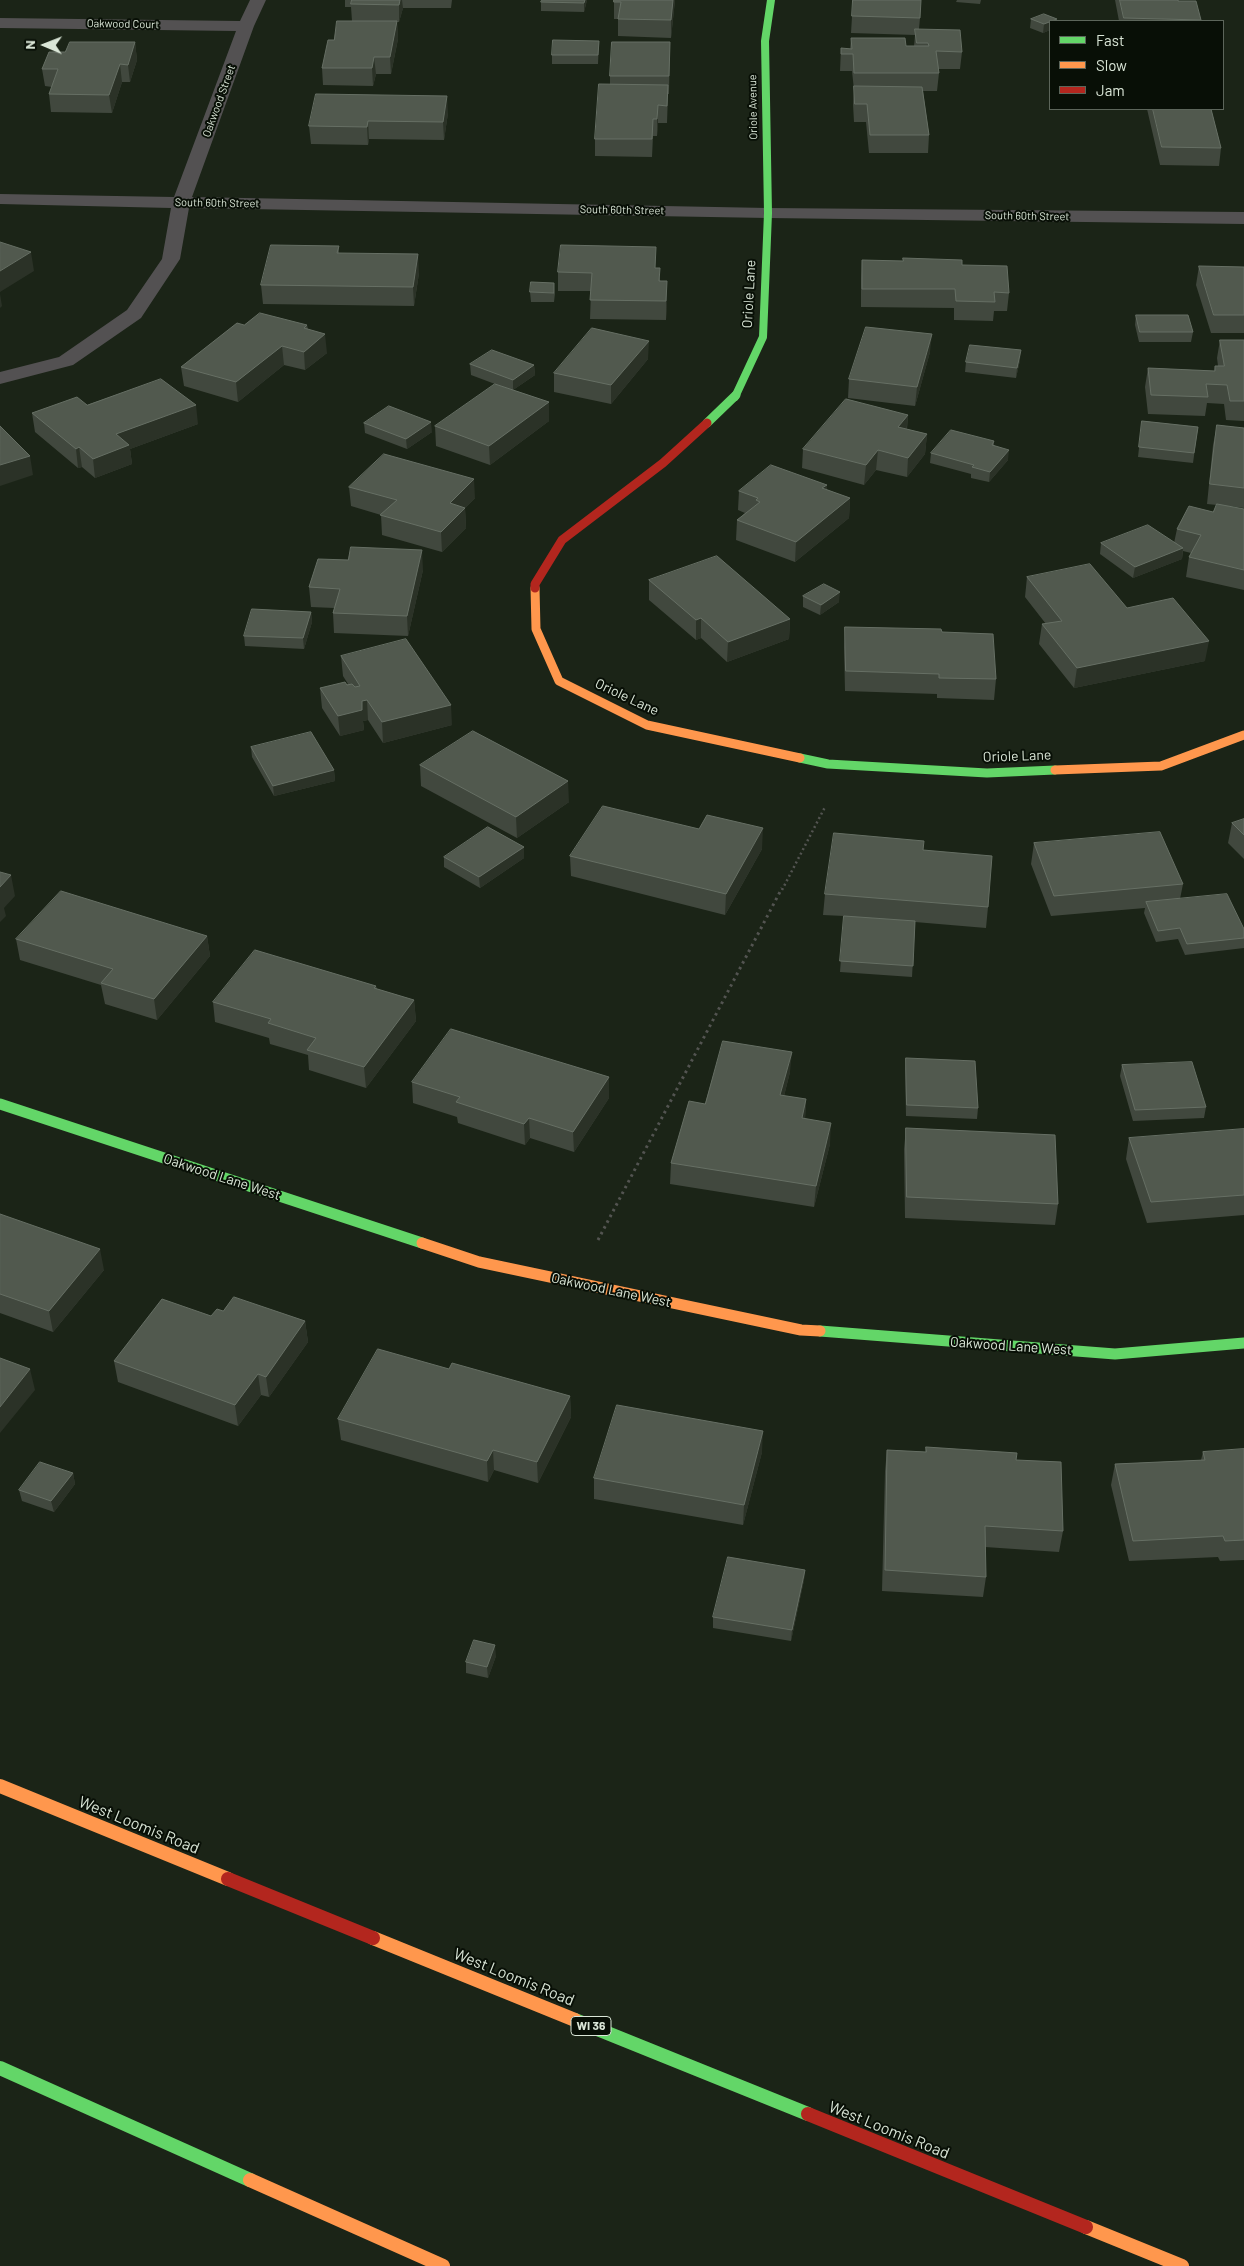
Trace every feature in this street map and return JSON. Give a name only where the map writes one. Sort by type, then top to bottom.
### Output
[{"type":"street","name":"Oakwood Street","points":[[181,202],[246,26],[258,0]]},
{"type":"street","name":"Oriole Avenue","points":[[768,213],[765,41],[771,0]]},
{"type":"street","name":"Oakwood Court","points":[[0,23],[246,26]]},
{"type":"street","name":"South 60th Street","points":[[0,199],[768,213],[1244,218]]},
{"type":"street","points":[[0,378],[66,362],[134,314],[171,260],[181,202]]},
{"type":"street","name":"Oriole Lane","points":[[768,213],[762,337],[736,396],[663,463],[562,540],[535,584],[536,629],[559,681],[647,725],[828,764],[987,773],[1161,766],[1244,735]]},
{"type":"street","name":"Oakwood Lane West","points":[[0,1104],[479,1262],[801,1330],[1115,1354],[1244,1343]]},
{"type":"street","name":"West Loomis Road","points":[[0,1786],[1182,2266]]},
{"type":"street","points":[[0,2068],[443,2266]]},
{"type":"path","points":[[576,1282],[828,802]]},
{"type":"building","points":[[352,0],[400,0],[399,5],[351,4]]},
{"type":"building","points":[[542,0],[585,0],[584,3],[541,2]]},
{"type":"building","points":[[614,0],[673,0],[671,20],[618,19],[621,2],[614,2]]},
{"type":"building","points":[[853,0],[921,0],[920,18],[852,16]]},
{"type":"building","points":[[1120,0],[1196,1],[1201,20],[1124,18]]},
{"type":"building","points":[[1044,14],[1057,19],[1049,20],[1049,22],[1044,24],[1031,19]]},
{"type":"building","points":[[337,21],[397,21],[390,57],[374,57],[372,68],[322,68],[328,40],[334,40]]},
{"type":"building","points":[[915,29],[960,30],[962,52],[936,51],[939,73],[854,73],[853,54],[841,54],[841,48],[852,49],[851,38],[905,38],[906,46],[929,46],[928,43],[917,43]]},
{"type":"building","points":[[553,40],[599,41],[598,55],[552,55]]},
{"type":"building","points":[[70,42],[135,42],[128,65],[120,64],[109,95],[49,94],[58,69],[42,69],[49,52],[65,52]]},
{"type":"building","points":[[612,42],[670,42],[669,76],[610,76]]},
{"type":"building","points":[[599,84],[668,85],[667,106],[658,105],[657,119],[653,119],[652,139],[595,139]]},
{"type":"building","points":[[854,86],[922,87],[929,135],[870,135],[867,104],[855,104]]},
{"type":"building","points":[[316,94],[447,96],[443,122],[368,121],[367,127],[309,126]]},
{"type":"building","points":[[1153,110],[1211,110],[1221,148],[1162,147]]},
{"type":"building","points":[[0,242],[31,252],[0,271]]},
{"type":"building","points":[[271,245],[339,246],[337,253],[418,254],[413,287],[261,285]]},
{"type":"building","points":[[561,245],[656,247],[655,268],[660,268],[659,281],[667,281],[666,301],[590,300],[592,273],[558,272]]},
{"type":"building","points":[[903,258],[962,260],[962,265],[1007,266],[1009,293],[994,292],[995,302],[956,301],[955,289],[862,289],[862,260],[903,261]]},
{"type":"building","points":[[1199,266],[1244,267],[1244,315],[1214,315]]},
{"type":"building","points":[[531,282],[554,283],[554,293],[530,292]]},
{"type":"building","points":[[260,313],[307,325],[304,328],[325,334],[304,352],[282,346],[236,382],[181,367],[237,323],[244,325]]},
{"type":"building","points":[[1136,315],[1188,315],[1193,332],[1140,332]]},
{"type":"building","points":[[866,327],[932,334],[917,387],[849,379]]},
{"type":"building","points":[[592,328],[649,341],[611,385],[554,373]]},
{"type":"building","points":[[1220,340],[1244,340],[1244,401],[1230,401],[1227,385],[1206,384],[1208,397],[1151,395],[1148,368],[1215,371],[1215,366],[1224,366]]},
{"type":"building","points":[[970,345],[1021,350],[1017,368],[966,362]]},
{"type":"building","points":[[492,350],[534,365],[513,380],[470,364]]},
{"type":"building","points":[[161,379],[196,405],[116,434],[129,445],[93,459],[79,447],[76,449],[32,413],[77,397],[87,405]]},
{"type":"building","points":[[495,384],[549,402],[489,446],[435,426]]},
{"type":"building","points":[[846,399],[908,415],[898,427],[927,434],[908,458],[878,450],[866,465],[803,449]]},
{"type":"building","points":[[389,406],[431,422],[406,439],[364,423]]},
{"type":"building","points":[[1142,421],[1198,427],[1194,453],[1139,447]]},
{"type":"building","points":[[1217,425],[1244,428],[1244,488],[1210,484]]},
{"type":"building","points":[[0,426],[30,456],[0,465]]},
{"type":"building","points":[[951,430],[994,441],[992,445],[1009,450],[990,472],[972,467],[974,465],[931,453]]},
{"type":"building","points":[[384,454],[474,479],[450,503],[465,508],[441,532],[380,515],[397,500],[349,487]]},
{"type":"building","points":[[771,465],[827,485],[822,488],[850,498],[796,542],[737,520],[760,502],[756,500],[758,498],[739,491]]},
{"type":"building","points":[[1217,504],[1244,509],[1244,570],[1189,557],[1201,535],[1177,529],[1189,506],[1213,512]]},
{"type":"building","points":[[1148,525],[1183,548],[1135,567],[1101,543]]},
{"type":"building","points":[[351,547],[422,550],[407,616],[333,613],[340,589],[309,587],[318,559],[348,560]]},
{"type":"building","points":[[717,556],[790,619],[728,642],[701,618],[696,620],[649,580]]},
{"type":"building","points":[[1090,564],[1127,608],[1173,598],[1209,641],[1077,668],[1042,624],[1062,621],[1027,577]]},
{"type":"building","points":[[824,584],[840,592],[821,605],[803,596]]},
{"type":"building","points":[[252,609],[311,612],[303,638],[244,636]]},
{"type":"building","points":[[845,627],[941,629],[942,632],[993,634],[996,679],[939,678],[939,674],[846,671]]},
{"type":"building","points":[[406,639],[451,705],[382,722],[367,700],[362,701],[362,710],[338,716],[320,688],[345,682],[347,685],[360,686],[341,656]]},
{"type":"building","points":[[473,731],[568,781],[516,817],[420,765]]},
{"type":"building","points":[[311,732],[334,770],[273,786],[251,747]]},
{"type":"building","points":[[603,806],[699,829],[707,815],[763,828],[726,894],[570,856]]},
{"type":"building","points":[[1244,819],[1244,835],[1232,823]]},
{"type":"building","points":[[488,827],[524,847],[479,877],[444,857]]},
{"type":"building","points":[[1160,832],[1183,884],[1054,896],[1034,843]]},
{"type":"building","points":[[834,833],[924,841],[923,850],[992,856],[988,907],[825,894]]},
{"type":"building","points":[[0,872],[11,875],[0,887]]},
{"type":"building","points":[[61,891],[207,936],[154,999],[101,983],[113,969],[16,939]]},
{"type":"building","points":[[1227,894],[1244,929],[1244,938],[1187,944],[1180,928],[1158,931],[1146,902]]},
{"type":"building","points":[[844,916],[915,921],[913,966],[840,961]]},
{"type":"building","points":[[255,950],[376,986],[374,988],[414,1000],[364,1067],[307,1050],[316,1038],[268,1023],[271,1019],[213,1002]]},
{"type":"building","points":[[451,1029],[609,1077],[573,1132],[529,1118],[524,1124],[456,1102],[460,1097],[412,1082]]},
{"type":"building","points":[[723,1041],[792,1052],[780,1095],[806,1099],[802,1118],[831,1123],[816,1186],[671,1163],[689,1101],[705,1104]]},
{"type":"building","points":[[906,1058],[975,1061],[978,1108],[907,1105]]},
{"type":"building","points":[[1192,1062],[1206,1107],[1135,1110],[1122,1065]]},
{"type":"building","points":[[906,1128],[1055,1135],[1058,1204],[907,1197]]},
{"type":"building","points":[[1244,1129],[1244,1195],[1151,1202],[1129,1138]]},
{"type":"building","points":[[0,1214],[100,1249],[49,1311],[0,1294]]},
{"type":"building","points":[[234,1297],[305,1321],[266,1377],[258,1374],[235,1405],[114,1361],[162,1299],[211,1316],[217,1309],[223,1311]]},
{"type":"building","points":[[378,1349],[449,1369],[452,1363],[570,1396],[537,1462],[493,1450],[487,1461],[338,1419]]},
{"type":"building","points":[[0,1358],[30,1369],[0,1407]]},
{"type":"building","points":[[617,1405],[763,1431],[744,1505],[594,1478]]},
{"type":"building","points":[[926,1447],[1017,1453],[1016,1460],[1061,1462],[1063,1531],[985,1526],[986,1577],[885,1570],[887,1450],[926,1452]]},
{"type":"building","points":[[1244,1449],[1244,1540],[1225,1541],[1223,1536],[1133,1541],[1115,1464],[1205,1460],[1203,1452]]},
{"type":"building","points":[[40,1462],[73,1473],[51,1501],[19,1490]]},
{"type":"building","points":[[728,1557],[805,1570],[792,1630],[713,1617]]},
{"type":"building","points":[[474,1640],[495,1645],[487,1667],[466,1662]]},
{"type":"traffic: fast","points":[[707,423],[736,396],[763,337],[768,213],[765,41],[771,0]]},
{"type":"traffic: fast","points":[[800,758],[828,764],[987,773],[1055,770]]},
{"type":"traffic: fast","points":[[0,1104],[422,1243]]},
{"type":"traffic: fast","points":[[820,1331],[1115,1354],[1244,1343]]},
{"type":"traffic: fast","points":[[575,2020],[808,2114]]},
{"type":"traffic: fast","points":[[0,2068],[250,2180]]},
{"type":"traffic: slow","points":[[535,588],[536,629],[559,681],[647,725],[800,758]]},
{"type":"traffic: slow","points":[[1055,770],[1161,766],[1244,735]]},
{"type":"traffic: slow","points":[[422,1243],[479,1262],[801,1330],[820,1331]]},
{"type":"traffic: slow","points":[[0,1786],[228,1879]]},
{"type":"traffic: slow","points":[[373,1938],[575,2020]]},
{"type":"traffic: slow","points":[[250,2180],[443,2266]]},
{"type":"traffic: slow","points":[[1086,2227],[1182,2266]]},
{"type":"traffic: jam","points":[[535,588],[535,584],[562,540],[663,463],[707,423]]},
{"type":"traffic: jam","points":[[228,1879],[373,1938]]},
{"type":"traffic: jam","points":[[808,2114],[1086,2227]]}]
